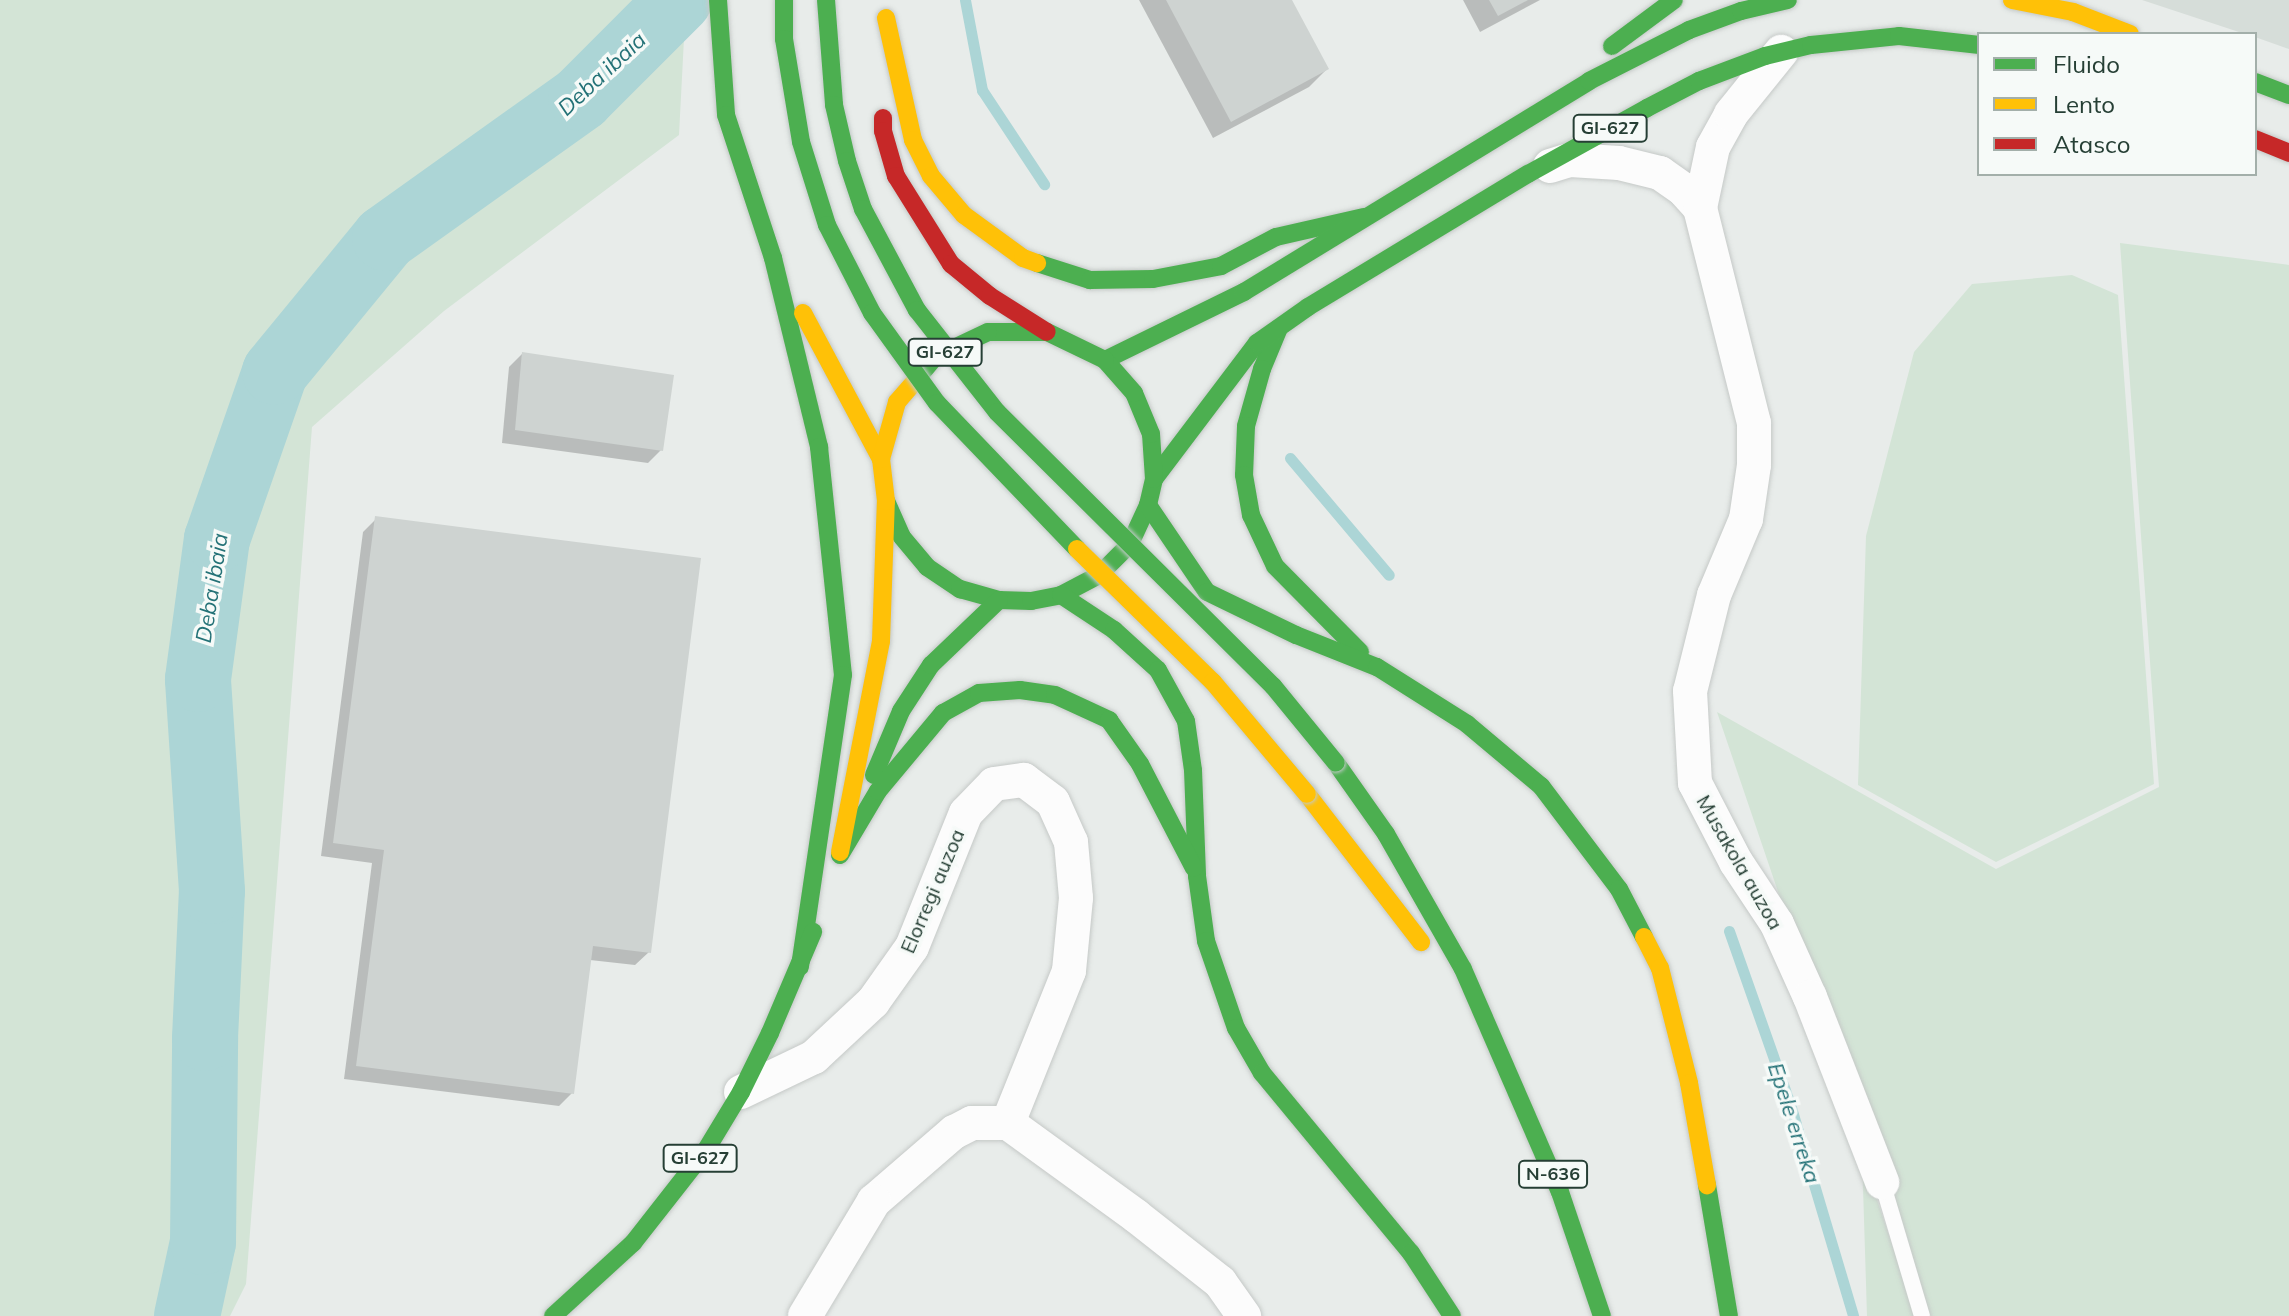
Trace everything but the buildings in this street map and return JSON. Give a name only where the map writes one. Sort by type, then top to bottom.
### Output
[{"type":"main road","points":[[718,0],[726,115],[773,258],[819,447],[843,675],[800,967]]},
{"type":"main road","points":[[784,0],[784,39],[801,142],[827,225],[872,313],[937,403],[1018,491],[1213,682],[1369,871],[1491,1038]]},
{"type":"main road","points":[[826,0],[832,91],[847,161],[863,209],[917,310],[997,412],[1273,686],[1336,763],[1386,834],[1434,915],[1463,969],[1491,1038]]},
{"type":"main road","points":[[1452,162],[1674,0]]},
{"type":"main road","name":"GI-627","points":[[1105,360],[1244,292],[1589,81],[1689,30],[1741,11],[1788,0]]},
{"type":"main road","points":[[2012,0],[2073,12],[2125,32]]},
{"type":"main road","points":[[886,9],[913,140],[931,176],[964,215],[1023,258],[1090,280],[1153,279],[1221,266],[1276,237],[1364,217]]},
{"type":"main road","points":[[886,9],[883,131],[896,176],[951,264],[990,296],[1047,332]]},
{"type":"main road","name":"GI-627","points":[[1154,479],[1257,343],[1537,169],[1699,81],[1781,52],[1811,45],[1899,36],[1977,45]]},
{"type":"main road","points":[[2257,83],[2289,95]]},
{"type":"main road","points":[[2257,140],[2289,153]]},
{"type":"main road","points":[[773,258],[881,459]]},
{"type":"main road","points":[[1279,328],[1262,369],[1246,426],[1244,475],[1251,515],[1275,566],[1377,667]]},
{"type":"main road","name":"GI-627","points":[[836,868],[881,641],[886,501],[881,459],[897,402],[935,357],[988,332],[1047,332],[1105,360],[1134,393],[1151,434],[1154,479],[1148,505],[1130,544],[1099,575],[1061,595],[1031,601],[999,600],[960,589],[927,567],[902,537],[886,501]]},
{"type":"main road","points":[[1148,505],[1207,592],[1296,635],[1377,667],[1467,724],[1541,786],[1619,889],[1660,968],[1689,1083],[1729,1316]]},
{"type":"main road","points":[[1061,595],[1114,630],[1158,670],[1186,721],[1193,770],[1197,876],[1206,941],[1242,1040],[1262,1073],[1297,1119],[1411,1253],[1452,1316]]},
{"type":"main road","name":"GI-627","points":[[553,1316],[633,1243],[669,1200],[741,1092],[800,967],[836,868],[901,711],[931,665],[999,600]]},
{"type":"main road","points":[[836,868],[878,791],[943,713],[979,693],[1020,690],[1055,695],[1083,705],[1109,720],[1140,764],[1197,876]]},
{"type":"main road","name":"N-636","points":[[1491,1038],[1560,1192],[1602,1316]]},
{"type":"street","points":[[1700,208],[1713,147],[1731,114],[1781,52]]},
{"type":"street","points":[[1537,169],[1570,160],[1632,166],[1660,173],[1683,189],[1700,208]]},
{"type":"street","name":"Musakola auzoa","points":[[1700,208],[1754,423],[1754,465],[1746,519],[1714,595],[1690,691],[1695,783],[1736,862],[1777,924],[1810,997],[1882,1182]]},
{"type":"street","name":"Elorregi auzoa","points":[[741,1092],[814,1057],[873,1002],[912,947],[966,813],[994,784],[1024,780],[1053,802],[1071,842],[1076,898],[1069,971],[1008,1123]]},
{"type":"street","points":[[805,1316],[874,1201],[954,1132],[972,1123],[1008,1123],[1220,1282],[1244,1316]]},
{"type":"lane","name":"Musakola auzoa","points":[[1882,1182],[1922,1316]]},
{"type":"shaded area","points":[[2142,0],[2289,0],[2289,49],[2257,38],[2257,32],[2239,32]]},
{"type":"green space","points":[[0,0],[686,0],[679,135],[444,311],[312,427],[246,1284],[230,1316],[0,1316]]},
{"type":"green space","points":[[2120,243],[2289,265],[2289,1316],[1922,1316],[1717,712],[1996,869],[2159,787]]},
{"type":"green space","points":[[2072,275],[2118,295],[2154,784],[1996,862],[1858,785],[1866,536],[1914,352],[1972,284]]},
{"type":"green space","points":[[1862,1155],[1916,1316],[1867,1316]]},
{"type":"waterway","name":"Deba ibaia","points":[[187,1316],[203,1242],[205,1038],[212,891],[198,679],[217,539],[275,372],[385,238],[581,98],[679,0]]},
{"type":"waterway","name":"Epele erreka","points":[[965,0],[982,90],[1044,184]]},
{"type":"waterway","points":[[1290,458],[1389,575]]},
{"type":"waterway","name":"Epele erreka","points":[[1729,931],[1790,1104],[1853,1316]]},
{"type":"traffic: fast","points":[[718,0],[726,115],[773,258],[819,447],[843,675],[800,967]]},
{"type":"traffic: fast","points":[[784,0],[784,39],[801,142],[827,225],[872,313],[937,403],[1077,549]]},
{"type":"traffic: fast","points":[[826,0],[834,105],[847,161],[863,209],[917,310],[997,412],[1273,686],[1336,763]]},
{"type":"traffic: fast","points":[[1612,46],[1674,0]]},
{"type":"traffic: fast","points":[[1105,360],[1244,292],[1589,81],[1689,30],[1741,11],[1788,0]]},
{"type":"traffic: fast","points":[[1154,479],[1257,343],[1308,307],[1528,174],[1647,108],[1699,81],[1765,56],[1811,45],[1899,36],[1977,45]]},
{"type":"traffic: fast","points":[[2257,83],[2289,95]]},
{"type":"traffic: fast","points":[[1037,263],[1090,280],[1153,279],[1221,266],[1276,237],[1364,217]]},
{"type":"traffic: fast","points":[[1279,328],[1262,369],[1246,426],[1244,475],[1251,515],[1275,566],[1360,652]]},
{"type":"traffic: fast","points":[[886,501],[902,537],[927,567],[960,589],[999,600],[1031,601],[1061,595],[1099,575],[1130,544],[1148,505],[1154,479],[1151,434],[1134,393],[1105,360],[1047,332],[988,332],[935,357],[915,381]]},
{"type":"traffic: fast","points":[[1148,505],[1207,592],[1296,635],[1377,667],[1467,724],[1541,786],[1619,889],[1644,937]]},
{"type":"traffic: fast","points":[[1061,595],[1114,630],[1158,670],[1186,721],[1193,770],[1197,876],[1206,941],[1236,1028],[1262,1073],[1411,1253],[1452,1316]]},
{"type":"traffic: fast","points":[[874,775],[901,711],[931,665],[999,600]]},
{"type":"traffic: fast","points":[[840,855],[878,791],[943,713],[979,693],[1020,690],[1055,695],[1109,720],[1140,764],[1194,868]]},
{"type":"traffic: fast","points":[[1336,763],[1386,834],[1463,969],[1560,1192],[1602,1316]]},
{"type":"traffic: fast","points":[[553,1316],[633,1243],[706,1150],[741,1092],[770,1033],[813,932]]},
{"type":"traffic: fast","points":[[1707,1185],[1729,1316]]},
{"type":"traffic: slow","points":[[2012,0],[2073,12],[2125,32]]},
{"type":"traffic: slow","points":[[886,18],[913,140],[931,176],[964,215],[1023,258],[1037,263]]},
{"type":"traffic: slow","points":[[803,313],[881,459]]},
{"type":"traffic: slow","points":[[840,852],[881,641],[886,501],[881,459],[897,402],[915,381]]},
{"type":"traffic: slow","points":[[1077,549],[1213,682],[1307,794]]},
{"type":"traffic: slow","points":[[1307,794],[1421,942]]},
{"type":"traffic: slow","points":[[1644,937],[1660,968],[1689,1083],[1707,1185]]},
{"type":"traffic: jam","points":[[883,118],[883,131],[896,176],[951,264],[990,296],[1047,332]]},
{"type":"traffic: jam","points":[[2257,140],[2289,153]]}]
